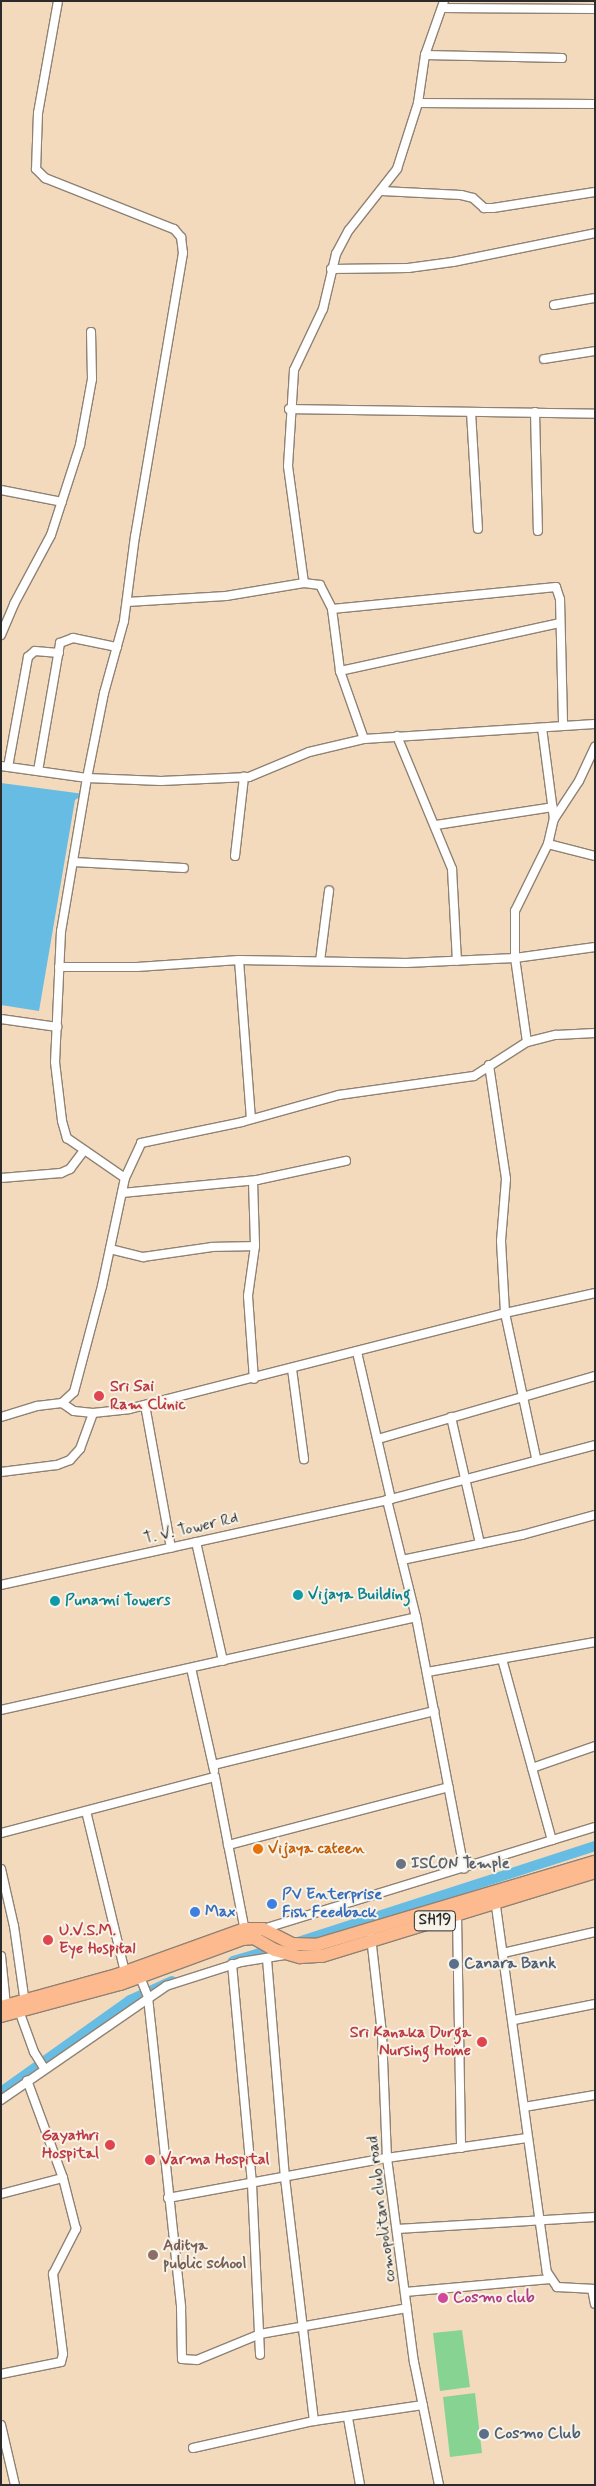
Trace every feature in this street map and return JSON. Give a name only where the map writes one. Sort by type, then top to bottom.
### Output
[{"type":"main road","name":"SH19","points":[[370,1935],[495,1897],[595,1862]]},
{"type":"main road","name":"SH19","points":[[256,1933],[290,1949],[306,1952],[456,1915],[495,1897],[595,1872]]},
{"type":"main road","points":[[13,2007],[256,1933]]},
{"type":"main road","points":[[13,2007],[141,1978],[256,1933]]},
{"type":"main road","name":"SH19","points":[[256,1933],[271,1954],[290,1949]]},
{"type":"street","points":[[58,1],[38,113],[36,168],[45,178],[174,229],[181,238],[184,253],[135,536],[127,602],[87,778],[61,931],[56,1062],[62,1121],[67,1138],[84,1152],[125,1178]]},
{"type":"street","points":[[304,583],[288,466],[289,409],[297,359],[323,308],[331,269],[349,230],[397,169],[418,103],[424,55],[443,5],[595,9]]},
{"type":"street","points":[[424,55],[562,58]]},
{"type":"street","points":[[418,103],[595,104]]},
{"type":"street","points":[[382,190],[461,195],[473,198],[484,208],[595,192]]},
{"type":"street","points":[[331,269],[408,268],[452,262],[595,233]]},
{"type":"street","points":[[554,305],[595,298]]},
{"type":"street","points":[[1,635],[14,604],[51,535],[80,445],[92,379],[91,332]]},
{"type":"street","points":[[544,359],[595,351]]},
{"type":"street","points":[[289,409],[595,414]]},
{"type":"street","points":[[471,412],[478,529]]},
{"type":"street","points":[[535,412],[538,531]]},
{"type":"street","points":[[1,490],[62,502]]},
{"type":"street","points":[[127,602],[226,596],[304,583],[320,585],[332,609],[340,671],[364,739]]},
{"type":"street","points":[[332,609],[556,586],[560,623],[562,726]]},
{"type":"street","points":[[340,671],[560,623]]},
{"type":"street","points":[[38,771],[60,643],[66,639],[117,647]]},
{"type":"street","points":[[59,653],[35,651],[28,657],[5,766],[87,778],[161,781],[244,778],[271,770],[309,752],[364,739],[595,724]]},
{"type":"street","points":[[527,1042],[515,958],[515,911],[548,844],[554,819],[542,728]]},
{"type":"street","points":[[397,736],[436,825],[452,869],[457,961]]},
{"type":"street","points":[[554,819],[579,781],[595,747]]},
{"type":"street","points":[[236,856],[244,778]]},
{"type":"street","points":[[436,825],[553,807]]},
{"type":"street","points":[[548,844],[595,856]]},
{"type":"street","points":[[72,862],[184,868]]},
{"type":"street","points":[[320,962],[329,891]]},
{"type":"street","points":[[59,967],[136,967],[239,960],[320,962],[457,961],[515,958],[595,947]]},
{"type":"street","points":[[239,960],[251,1119]]},
{"type":"street","points":[[1,1019],[57,1027]]},
{"type":"street","points":[[1,1417],[20,1410],[62,1403],[74,1392],[82,1368],[125,1178],[141,1142],[147,1139],[251,1119],[339,1095],[474,1076],[527,1042],[556,1035],[595,1033]]},
{"type":"street","points":[[489,1065],[506,1179],[500,1241],[505,1313],[536,1458]]},
{"type":"street","points":[[1,1178],[61,1173],[70,1169],[84,1152]]},
{"type":"street","points":[[122,1193],[253,1180],[346,1161]]},
{"type":"street","points":[[253,1180],[255,1246],[248,1296],[254,1379]]},
{"type":"street","points":[[110,1249],[143,1257],[212,1247],[255,1246]]},
{"type":"street","points":[[62,1403],[74,1410],[93,1413],[145,1405],[254,1379],[505,1313],[595,1294]]},
{"type":"street","points":[[357,1352],[378,1439],[402,1560],[416,1617],[464,1868]]},
{"type":"street","points":[[292,1369],[304,1459]]},
{"type":"street","points":[[378,1439],[595,1376]]},
{"type":"street","points":[[145,1405],[171,1548]]},
{"type":"street","points":[[1,1472],[57,1465],[70,1460],[80,1449],[93,1413]]},
{"type":"street","points":[[451,1417],[467,1478],[480,1544]]},
{"type":"street","name":"T. V. Tower Rd","points":[[1,1585],[389,1499],[536,1458],[595,1445]]},
{"type":"street","points":[[402,1560],[480,1544],[595,1515]]},
{"type":"street","points":[[196,1542],[223,1660]]},
{"type":"street","points":[[1,1710],[416,1617]]},
{"type":"street","points":[[427,1672],[595,1642]]},
{"type":"street","points":[[502,1659],[552,1840]]},
{"type":"street","points":[[190,1668],[213,1765],[228,1845],[256,1933],[595,1827]]},
{"type":"street","points":[[213,1765],[434,1711]]},
{"type":"street","points":[[532,1768],[595,1746]]},
{"type":"street","points":[[1,1834],[215,1777]]},
{"type":"street","points":[[228,1845],[449,1787]]},
{"type":"street","points":[[86,1811],[125,1972]]},
{"type":"street","points":[[1,1870],[14,1926],[13,2007]]},
{"type":"street","points":[[495,1897],[514,2020],[527,2138],[550,2279],[557,2287],[593,2289],[595,2304]]},
{"type":"street","points":[[456,1915],[461,2148]]},
{"type":"street","points":[[503,1954],[595,1932]]},
{"type":"street","name":"comopolitan club road","points":[[370,1935],[382,2034],[387,2158],[407,2308],[423,2405],[439,2485]]},
{"type":"street","points":[[1,2100],[148,1996],[166,1986],[232,1964],[271,1954],[285,2178],[301,2326],[314,2421]]},
{"type":"street","points":[[1,1956],[13,2007],[34,2052],[44,2068]]},
{"type":"street","points":[[232,1964],[252,2184],[260,2355]]},
{"type":"street","points":[[141,1978],[148,1996],[181,2307],[182,2359],[197,2360],[260,2334],[407,2308]]},
{"type":"street","points":[[514,2020],[595,2004]]},
{"type":"street","points":[[1,2374],[60,2362],[63,2354],[53,2274],[76,2229],[63,2178],[28,2080]]},
{"type":"street","points":[[524,2107],[595,2095]]},
{"type":"street","points":[[168,2198],[387,2158],[527,2138]]},
{"type":"street","points":[[1,2194],[63,2178]]},
{"type":"street","points":[[397,2229],[595,2217]]},
{"type":"street","points":[[405,2292],[550,2279]]},
{"type":"street","points":[[193,2448],[314,2421],[348,2418],[423,2405]]},
{"type":"street","points":[[348,2418],[360,2485]]},
{"type":"street","points":[[1,2425],[16,2485]]},
{"type":"green space","points":[[462,2330],[470,2387],[440,2391],[433,2333]]},
{"type":"green space","points":[[475,2393],[482,2453],[450,2457],[443,2397]]},
{"type":"water","points":[[1,783],[84,794],[75,800],[39,1011],[1,1005]]},
{"type":"waterway","points":[[298,1942],[595,1846]]},
{"type":"waterway","points":[[233,1961],[277,1948]]},
{"type":"waterway","points":[[1,2092],[130,2000],[172,1981]]},
{"type":"place","name":"Sri Sai Ram Clinic","points":[[99,1396]]},
{"type":"place","name":"Vijaya Building","points":[[298,1595]]},
{"type":"place","name":"Punami Towers","points":[[55,1601]]},
{"type":"place","name":"Vijaya cateen","points":[[258,1849]]},
{"type":"place","name":"ISCON Temple","points":[[401,1864]]},
{"type":"place","name":"PV Enterprise Fish Feedback","points":[[272,1904]]},
{"type":"place","name":"Max","points":[[195,1912]]},
{"type":"place","name":"U.V.S.M. Eye Hospital","points":[[48,1940]]},
{"type":"place","name":"Canara Bank","points":[[454,1964]]},
{"type":"place","name":"Sri Kanaka Durga Nursing Home","points":[[482,2042]]},
{"type":"place","name":"Gayathri Hospital","points":[[110,2145]]},
{"type":"place","name":"Varma Hospital","points":[[150,2160]]},
{"type":"place","name":"Aditya public school","points":[[153,2255]]},
{"type":"place","name":"Cosmo club","points":[[443,2298]]},
{"type":"place","name":"Cosmo Club","points":[[484,2434]]}]
